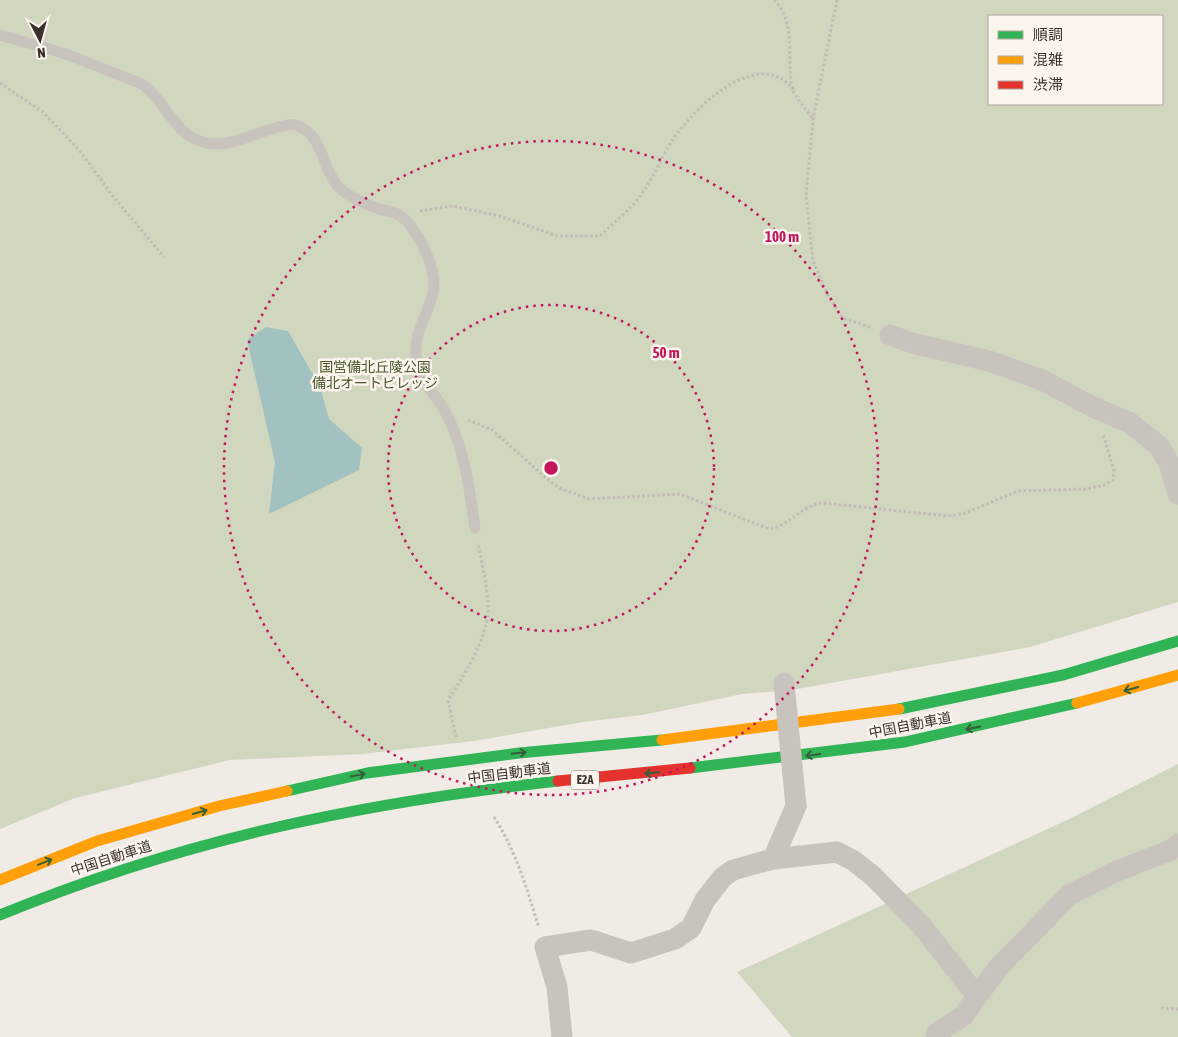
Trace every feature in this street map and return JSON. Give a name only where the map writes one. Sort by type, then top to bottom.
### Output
[{"type":"highway","name":"中国自動車道","points":[[0,880],[97,842],[209,809],[367,773],[519,753],[672,739],[891,711],[1063,675],[1178,641]]},
{"type":"highway","name":"中国自動車道","points":[[0,915],[126,867],[226,838],[371,806],[530,785],[751,763],[898,744],[1070,707],[1178,675]]},
{"type":"street","points":[[890,335],[912,343],[998,364],[1042,380],[1091,406],[1130,423],[1159,446],[1169,463],[1178,494]]},
{"type":"street","points":[[773,859],[796,806],[784,683]]},
{"type":"street","points":[[936,1037],[937,1033],[963,1016],[998,968],[1068,895],[1116,872],[1171,850],[1178,844]]},
{"type":"street","points":[[562,1037],[557,986],[545,947],[591,940],[631,952],[675,939],[691,928],[705,900],[722,878],[733,870],[773,859],[837,852],[854,861],[873,876],[921,925],[977,996]]},
{"type":"lane","points":[[0,35],[66,54],[142,84],[153,91],[178,126],[190,136],[205,144],[239,141],[275,127],[294,124],[309,133],[321,152],[336,184],[364,203],[398,214],[408,222],[417,236],[433,273],[433,296],[416,335],[418,370],[426,387],[446,414],[459,447],[469,484],[476,528]]},
{"type":"path","points":[[774,0],[784,13],[789,38],[794,90]]},
{"type":"path","points":[[837,0],[813,119],[806,195],[813,261],[828,295],[843,318],[890,335]]},
{"type":"path","points":[[408,222],[423,209],[452,206],[500,216],[557,236],[600,236],[634,204],[672,140],[693,114],[730,84],[746,76],[771,73],[781,77],[794,90],[813,119]]},
{"type":"path","points":[[0,83],[44,113],[56,125],[80,151],[112,195],[164,257]]},
{"type":"path","points":[[446,414],[492,430],[559,488],[589,499],[680,494],[768,529],[778,528],[810,504],[822,503],[948,516],[963,514],[1018,491],[1086,489],[1105,485],[1113,480],[1114,471],[1104,438],[1091,406]]},
{"type":"path","points":[[456,737],[448,700],[476,654],[487,619],[483,569],[476,528]]},
{"type":"path","points":[[494,817],[508,839],[525,881],[545,947]]},
{"type":"path","points":[[1161,1008],[1178,1009]]},
{"type":"green space","name":"国営備北丘陵公園 備北オートビレッジ","points":[[0,0],[1178,0],[1178,602],[1030,647],[792,690],[742,694],[642,715],[583,722],[474,741],[362,754],[230,760],[75,798],[0,829]]},
{"type":"green space","points":[[1178,764],[1178,1037],[792,1037],[737,972],[1069,819]]},
{"type":"water","points":[[266,327],[288,331],[320,387],[329,419],[362,448],[359,470],[269,514],[275,462],[247,340]]},
{"type":"traffic: fast","points":[[899,709],[1063,675],[1178,641]]},
{"type":"traffic: fast","points":[[690,768],[905,742],[1077,703]]},
{"type":"traffic: fast","points":[[287,791],[367,773],[519,753],[662,740]]},
{"type":"traffic: fast","points":[[0,915],[69,888],[137,865],[274,828],[343,813],[413,801],[558,781]]},
{"type":"traffic: slow","points":[[1077,703],[1178,675]]},
{"type":"traffic: slow","points":[[662,740],[899,709]]},
{"type":"traffic: slow","points":[[0,880],[97,841],[219,806],[287,791]]},
{"type":"traffic: jam","points":[[558,781],[690,768]]}]
